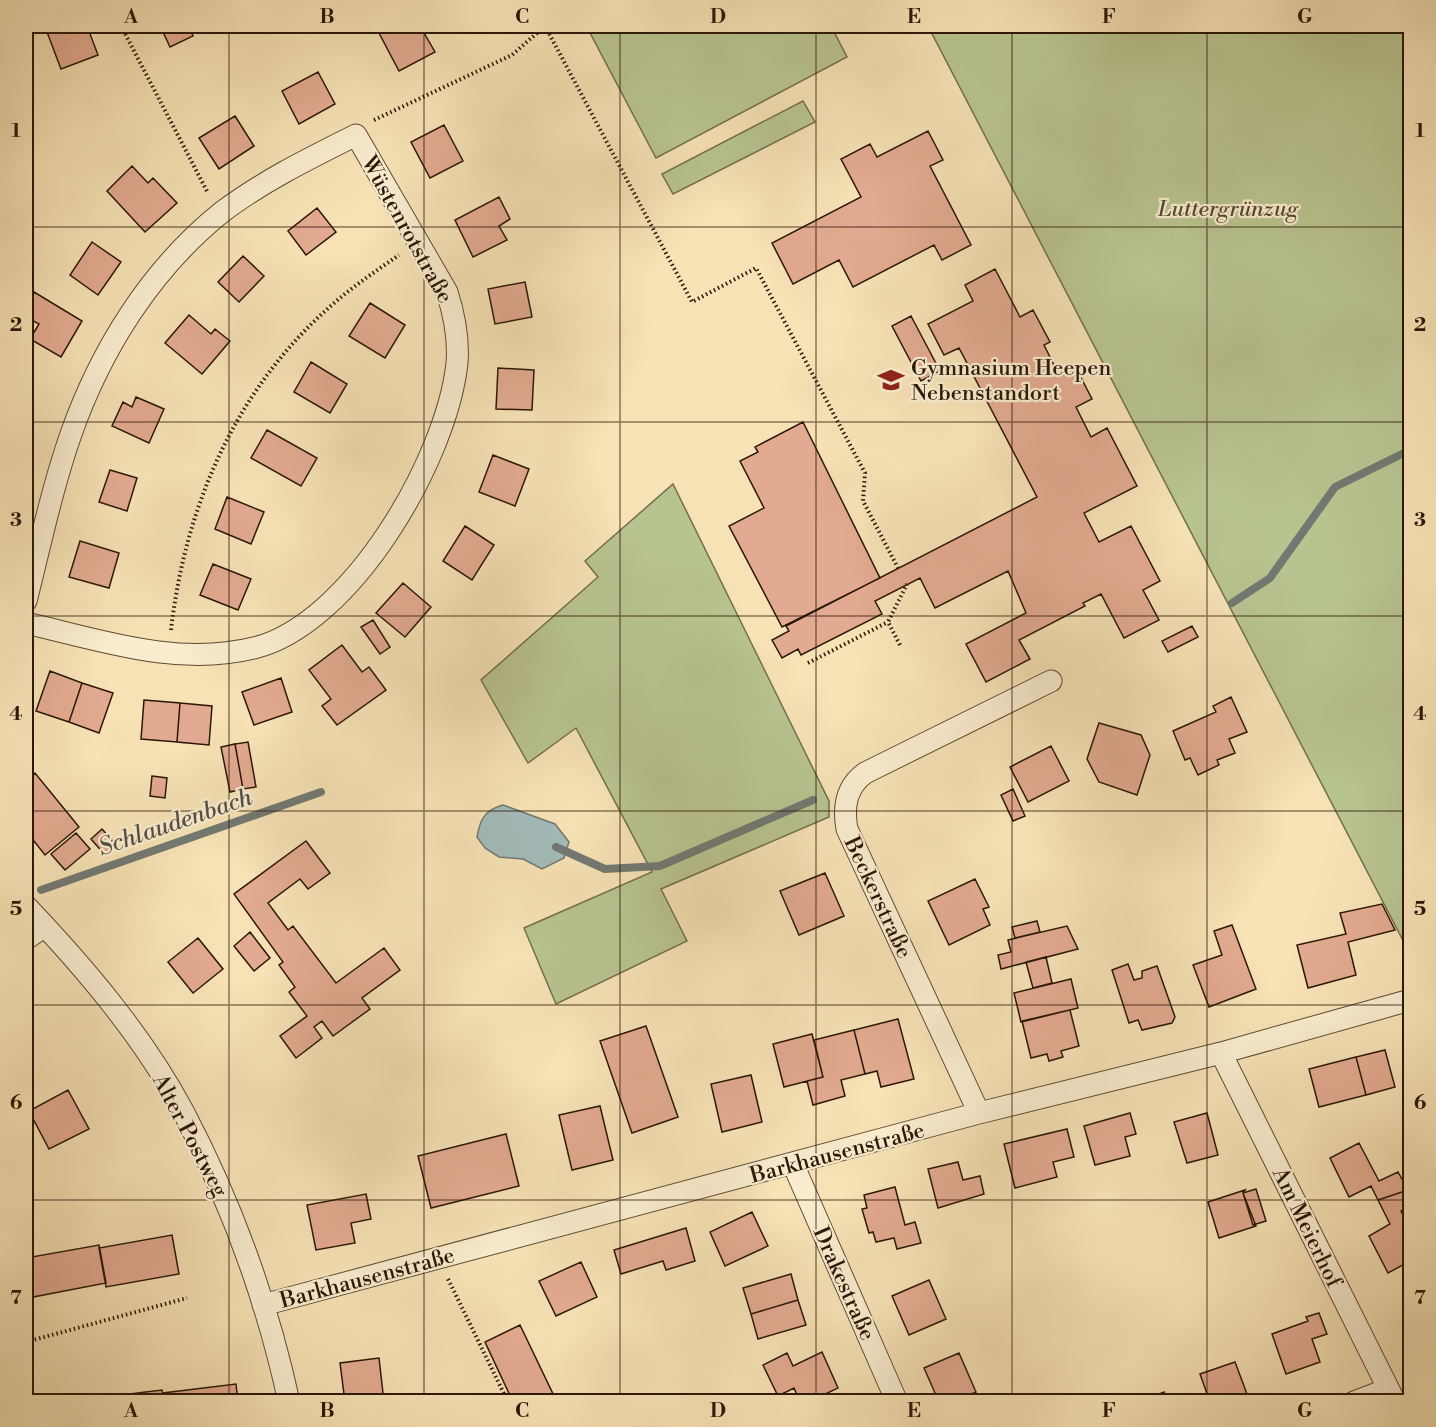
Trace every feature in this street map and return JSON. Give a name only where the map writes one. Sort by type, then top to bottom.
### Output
[{"type":"street","name":"Wüstenrotstraße","points":[[26,601],[70,435],[90,387],[117,333],[150,285],[185,246],[223,212],[288,170],[356,135],[447,292],[454,314],[457,363],[440,428],[395,520],[378,549],[340,594],[318,614],[278,639],[255,648],[197,655],[169,654],[26,623]]},
{"type":"street","name":"Beckerstraße","points":[[979,1113],[847,830],[845,806],[852,786],[865,773],[1051,681]]},
{"type":"street","name":"Alter Postweg","points":[[26,906],[109,1001],[183,1110],[227,1203],[263,1305],[289,1401]]},
{"type":"street","points":[[26,939],[45,926]]},
{"type":"street","name":"Barkhausenstraße","points":[[263,1305],[979,1113],[1221,1053],[1410,1000]]},
{"type":"street","name":"Am Meierhof","points":[[1221,1053],[1391,1395]]},
{"type":"street","name":"Drakestraße","points":[[794,1164],[897,1401]]},
{"type":"street","points":[[1354,1401],[1391,1395]]},
{"type":"path","points":[[121,26],[214,204],[223,212]]},
{"type":"path","points":[[356,135],[367,124],[512,55],[545,26],[692,302],[756,268],[865,473],[863,501],[898,568]]},
{"type":"path","points":[[169,654],[177,583],[188,534],[202,492],[239,419],[258,388],[305,331],[340,298],[418,241]]},
{"type":"path","points":[[808,663],[888,622],[907,584]]},
{"type":"path","points":[[888,622],[900,645]]},
{"type":"path","points":[[437,1257],[508,1401]]},
{"type":"path","points":[[26,1342],[187,1298]]},
{"type":"green space","points":[[594,26],[831,26],[847,57],[656,158],[588,29]]},
{"type":"green space","name":"Luttergrünzug","points":[[928,26],[1410,26],[1410,954]]},
{"type":"green space","points":[[803,101],[815,122],[673,194],[662,174]]},
{"type":"green space","points":[[673,484],[829,801],[829,817],[661,889],[687,941],[556,1004],[524,928],[652,872],[576,728],[528,763],[481,680],[598,577],[585,561]]},
{"type":"water","points":[[503,805],[555,824],[569,842],[564,858],[542,869],[523,859],[499,857],[485,848],[477,837],[482,820],[492,810]]},
{"type":"building","points":[[64,26],[87,26],[98,55],[61,69],[47,32]]},
{"type":"building","points":[[155,26],[188,26],[193,36],[170,47],[162,30],[158,31]]},
{"type":"building","points":[[393,26],[420,26],[435,52],[399,71],[379,33]]},
{"type":"building","points":[[318,72],[335,104],[299,124],[282,91]]},
{"type":"building","points":[[235,116],[254,146],[219,169],[199,138]]},
{"type":"building","points":[[444,125],[463,161],[430,178],[411,142]]},
{"type":"building","points":[[928,131],[943,160],[930,166],[971,245],[942,260],[934,245],[853,287],[839,260],[793,284],[772,243],[861,197],[841,159],[870,144],[877,157]]},
{"type":"building","points":[[132,166],[148,183],[153,178],[177,203],[145,232],[107,191]]},
{"type":"building","points":[[499,197],[510,219],[499,226],[507,240],[473,257],[455,220]]},
{"type":"building","points":[[317,208],[336,232],[306,255],[288,231]]},
{"type":"building","points":[[92,242],[121,262],[98,295],[70,275]]},
{"type":"building","points":[[243,256],[264,276],[239,302],[218,282]]},
{"type":"building","points":[[995,269],[1020,317],[1033,310],[1050,342],[1044,345],[1059,375],[1075,366],[1092,399],[1076,407],[1091,437],[1107,428],[1137,486],[1084,513],[1099,542],[1131,526],[1160,581],[1143,590],[1159,620],[1124,638],[1101,594],[1083,603],[1085,606],[1019,640],[1030,659],[986,682],[966,644],[1026,613],[1008,571],[935,608],[920,578],[875,601],[882,614],[801,655],[798,649],[782,658],[772,640],[789,631],[786,626],[1037,497],[959,348],[944,355],[928,324],[973,301],[965,285]]},
{"type":"building","points":[[525,282],[532,317],[495,324],[488,289]]},
{"type":"building","points":[[34,292],[82,321],[61,357],[30,339],[39,324],[26,317],[26,307]]},
{"type":"building","points":[[370,303],[405,325],[385,358],[349,336]]},
{"type":"building","points":[[189,315],[211,334],[215,329],[230,341],[202,374],[165,343]]},
{"type":"building","points":[[911,316],[940,371],[921,381],[892,326]]},
{"type":"building","points":[[311,362],[347,384],[330,413],[294,392]]},
{"type":"building","points":[[498,368],[534,370],[532,410],[496,409]]},
{"type":"building","points":[[136,397],[164,409],[149,443],[112,426],[123,402],[132,407]]},
{"type":"building","points":[[803,422],[880,578],[782,627],[729,526],[764,508],[740,461],[758,452],[755,447]]},
{"type":"building","points":[[267,430],[317,458],[301,486],[251,458]]},
{"type":"building","points":[[493,455],[529,469],[515,506],[479,492]]},
{"type":"building","points":[[110,470],[137,478],[127,511],[99,502]]},
{"type":"building","points":[[227,497],[264,512],[251,544],[215,529]]},
{"type":"building","points":[[465,526],[494,545],[472,580],[443,561]]},
{"type":"building","points":[[80,541],[119,553],[109,588],[69,577]]},
{"type":"building","points":[[213,564],[251,579],[238,610],[200,595]]},
{"type":"building","points":[[403,583],[431,607],[405,637],[376,613]]},
{"type":"building","points":[[373,620],[390,647],[380,654],[361,627]]},
{"type":"building","points":[[1192,626],[1198,637],[1168,652],[1162,641]]},
{"type":"building","points":[[342,645],[362,672],[369,667],[386,690],[337,725],[322,706],[331,699],[309,670]]},
{"type":"building","points":[[50,671],[82,683],[69,722],[36,711]]},
{"type":"building","points":[[281,678],[292,712],[254,725],[242,692]]},
{"type":"building","points":[[82,683],[113,693],[99,733],[69,722]]},
{"type":"building","points":[[1231,697],[1247,732],[1229,739],[1235,753],[1217,760],[1219,765],[1198,775],[1190,758],[1185,760],[1173,731],[1216,712],[1213,706]]},
{"type":"building","points":[[144,700],[180,703],[177,742],[141,739]]},
{"type":"building","points":[[180,703],[212,706],[209,745],[177,742]]},
{"type":"building","points":[[1099,723],[1141,735],[1150,755],[1137,795],[1099,782],[1087,759]]},
{"type":"building","points":[[248,742],[256,787],[243,789],[235,744]]},
{"type":"building","points":[[235,744],[243,789],[230,792],[221,747]]},
{"type":"building","points":[[1051,746],[1069,781],[1028,802],[1010,767]]},
{"type":"building","points":[[26,768],[32,776],[35,773],[79,827],[45,855],[26,831]]},
{"type":"building","points":[[152,776],[167,778],[165,798],[150,796]]},
{"type":"building","points":[[1013,789],[1025,816],[1013,821],[1001,795]]},
{"type":"building","points":[[102,829],[116,845],[105,855],[91,839]]},
{"type":"building","points":[[76,833],[90,849],[65,870],[51,854]]},
{"type":"building","points":[[306,841],[330,873],[308,889],[300,879],[268,903],[288,930],[293,926],[336,983],[384,948],[400,970],[362,998],[370,1009],[333,1036],[322,1021],[314,1027],[322,1038],[296,1058],[280,1036],[307,1016],[289,992],[295,987],[279,965],[283,962],[234,894]]},
{"type":"building","points":[[825,873],[844,916],[799,935],[780,891]]},
{"type":"building","points":[[975,879],[989,907],[983,909],[990,925],[949,945],[928,901]]},
{"type":"building","points":[[1382,904],[1395,930],[1348,942],[1356,975],[1308,988],[1297,945],[1346,934],[1340,913]]},
{"type":"building","points":[[1037,921],[1040,932],[1015,938],[1012,927]]},
{"type":"building","points":[[1232,925],[1256,989],[1209,1007],[1193,965],[1222,955],[1214,931]]},
{"type":"building","points":[[1067,926],[1078,949],[1001,969],[998,955],[1011,952],[1008,940]]},
{"type":"building","points":[[250,932],[270,958],[254,971],[234,946]]},
{"type":"building","points":[[198,938],[223,969],[193,993],[168,962]]},
{"type":"building","points":[[1046,957],[1052,983],[1033,988],[1026,962]]},
{"type":"building","points":[[1128,964],[1134,980],[1142,978],[1142,971],[1157,966],[1175,1017],[1172,1023],[1142,1030],[1138,1020],[1129,1023],[1112,970]]},
{"type":"building","points":[[1071,979],[1078,1008],[1021,1022],[1014,993]]},
{"type":"building","points":[[1070,1010],[1079,1046],[1061,1051],[1063,1057],[1049,1061],[1047,1054],[1031,1058],[1022,1021]]},
{"type":"building","points":[[898,1019],[914,1079],[881,1087],[877,1071],[865,1074],[854,1030]]},
{"type":"building","points":[[646,1026],[678,1117],[632,1133],[600,1041]]},
{"type":"building","points":[[854,1030],[865,1074],[841,1080],[845,1096],[813,1105],[807,1081],[823,1077],[814,1040]]},
{"type":"building","points":[[812,1034],[823,1077],[784,1087],[773,1044]]},
{"type":"building","points":[[1385,1050],[1395,1087],[1366,1095],[1356,1057]]},
{"type":"building","points":[[1356,1057],[1366,1095],[1319,1107],[1309,1069]]},
{"type":"building","points":[[751,1075],[762,1122],[722,1132],[711,1084]]},
{"type":"building","points":[[68,1090],[89,1129],[49,1149],[29,1111]]},
{"type":"building","points":[[600,1106],[613,1160],[572,1170],[559,1115]]},
{"type":"building","points":[[1130,1113],[1136,1134],[1125,1137],[1130,1156],[1095,1165],[1084,1126]]},
{"type":"building","points":[[1207,1113],[1218,1155],[1187,1163],[1174,1122]]},
{"type":"building","points":[[1067,1129],[1074,1157],[1053,1162],[1057,1177],[1015,1188],[1004,1144]]},
{"type":"building","points":[[506,1134],[519,1186],[431,1208],[418,1156]]},
{"type":"building","points":[[1359,1143],[1379,1181],[1398,1172],[1408,1190],[1378,1200],[1371,1186],[1349,1197],[1330,1158]]},
{"type":"building","points":[[958,1162],[963,1180],[980,1176],[984,1194],[938,1208],[928,1169]]},
{"type":"building","points":[[895,1187],[905,1225],[915,1222],[921,1243],[897,1249],[894,1238],[876,1242],[873,1232],[869,1233],[862,1209],[867,1208],[864,1195]]},
{"type":"building","points":[[1256,1189],[1266,1221],[1253,1225],[1243,1193]]},
{"type":"building","points":[[1245,1190],[1243,1193],[1256,1226],[1219,1238],[1208,1202]]},
{"type":"building","points":[[1408,1190],[1410,1207],[1401,1211],[1410,1229],[1410,1261],[1388,1273],[1369,1236],[1390,1224],[1378,1200]]},
{"type":"building","points":[[366,1194],[371,1219],[351,1223],[355,1243],[316,1250],[307,1205]]},
{"type":"building","points":[[752,1212],[768,1246],[725,1266],[710,1232]]},
{"type":"building","points":[[686,1228],[695,1261],[666,1270],[663,1261],[621,1274],[614,1250]]},
{"type":"building","points":[[172,1235],[179,1274],[106,1287],[99,1248]]},
{"type":"building","points":[[99,1245],[106,1283],[33,1297],[26,1258]]},
{"type":"building","points":[[581,1262],[597,1297],[556,1316],[539,1281]]},
{"type":"building","points":[[791,1274],[798,1300],[751,1314],[743,1288]]},
{"type":"building","points":[[929,1280],[946,1319],[909,1335],[892,1296]]},
{"type":"building","points":[[798,1300],[806,1325],[758,1339],[751,1314]]},
{"type":"building","points":[[1319,1313],[1327,1334],[1312,1339],[1320,1362],[1286,1374],[1272,1334],[1308,1321],[1306,1317]]},
{"type":"building","points":[[520,1325],[554,1396],[543,1402],[513,1402],[485,1342]]},
{"type":"building","points":[[822,1352],[838,1388],[809,1402],[800,1402],[794,1388],[778,1396],[763,1365],[787,1353],[793,1366]]},
{"type":"building","points":[[959,1353],[976,1392],[953,1402],[939,1402],[924,1368]]},
{"type":"building","points":[[379,1358],[384,1402],[345,1402],[340,1363]]},
{"type":"building","points":[[1235,1362],[1250,1402],[1210,1402],[1200,1374]]},
{"type":"building","points":[[236,1384],[238,1402],[164,1402],[163,1393]]},
{"type":"building","points":[[162,1390],[164,1402],[89,1402],[88,1399]]},
{"type":"building","points":[[1164,1392],[1168,1402],[1139,1402]]},
{"type":"waterway","name":"Schlaudenbach","points":[[1232,603],[1270,578],[1335,487],[1410,450]]},
{"type":"waterway","name":"Schlaudenbach","points":[[41,890],[321,792]]},
{"type":"waterway","name":"Schlaudenbach","points":[[556,847],[605,869],[660,866],[813,800]]},
{"type":"place","name":"Gymnasium Heepen Nebenstandort","points":[[891,380]]}]
